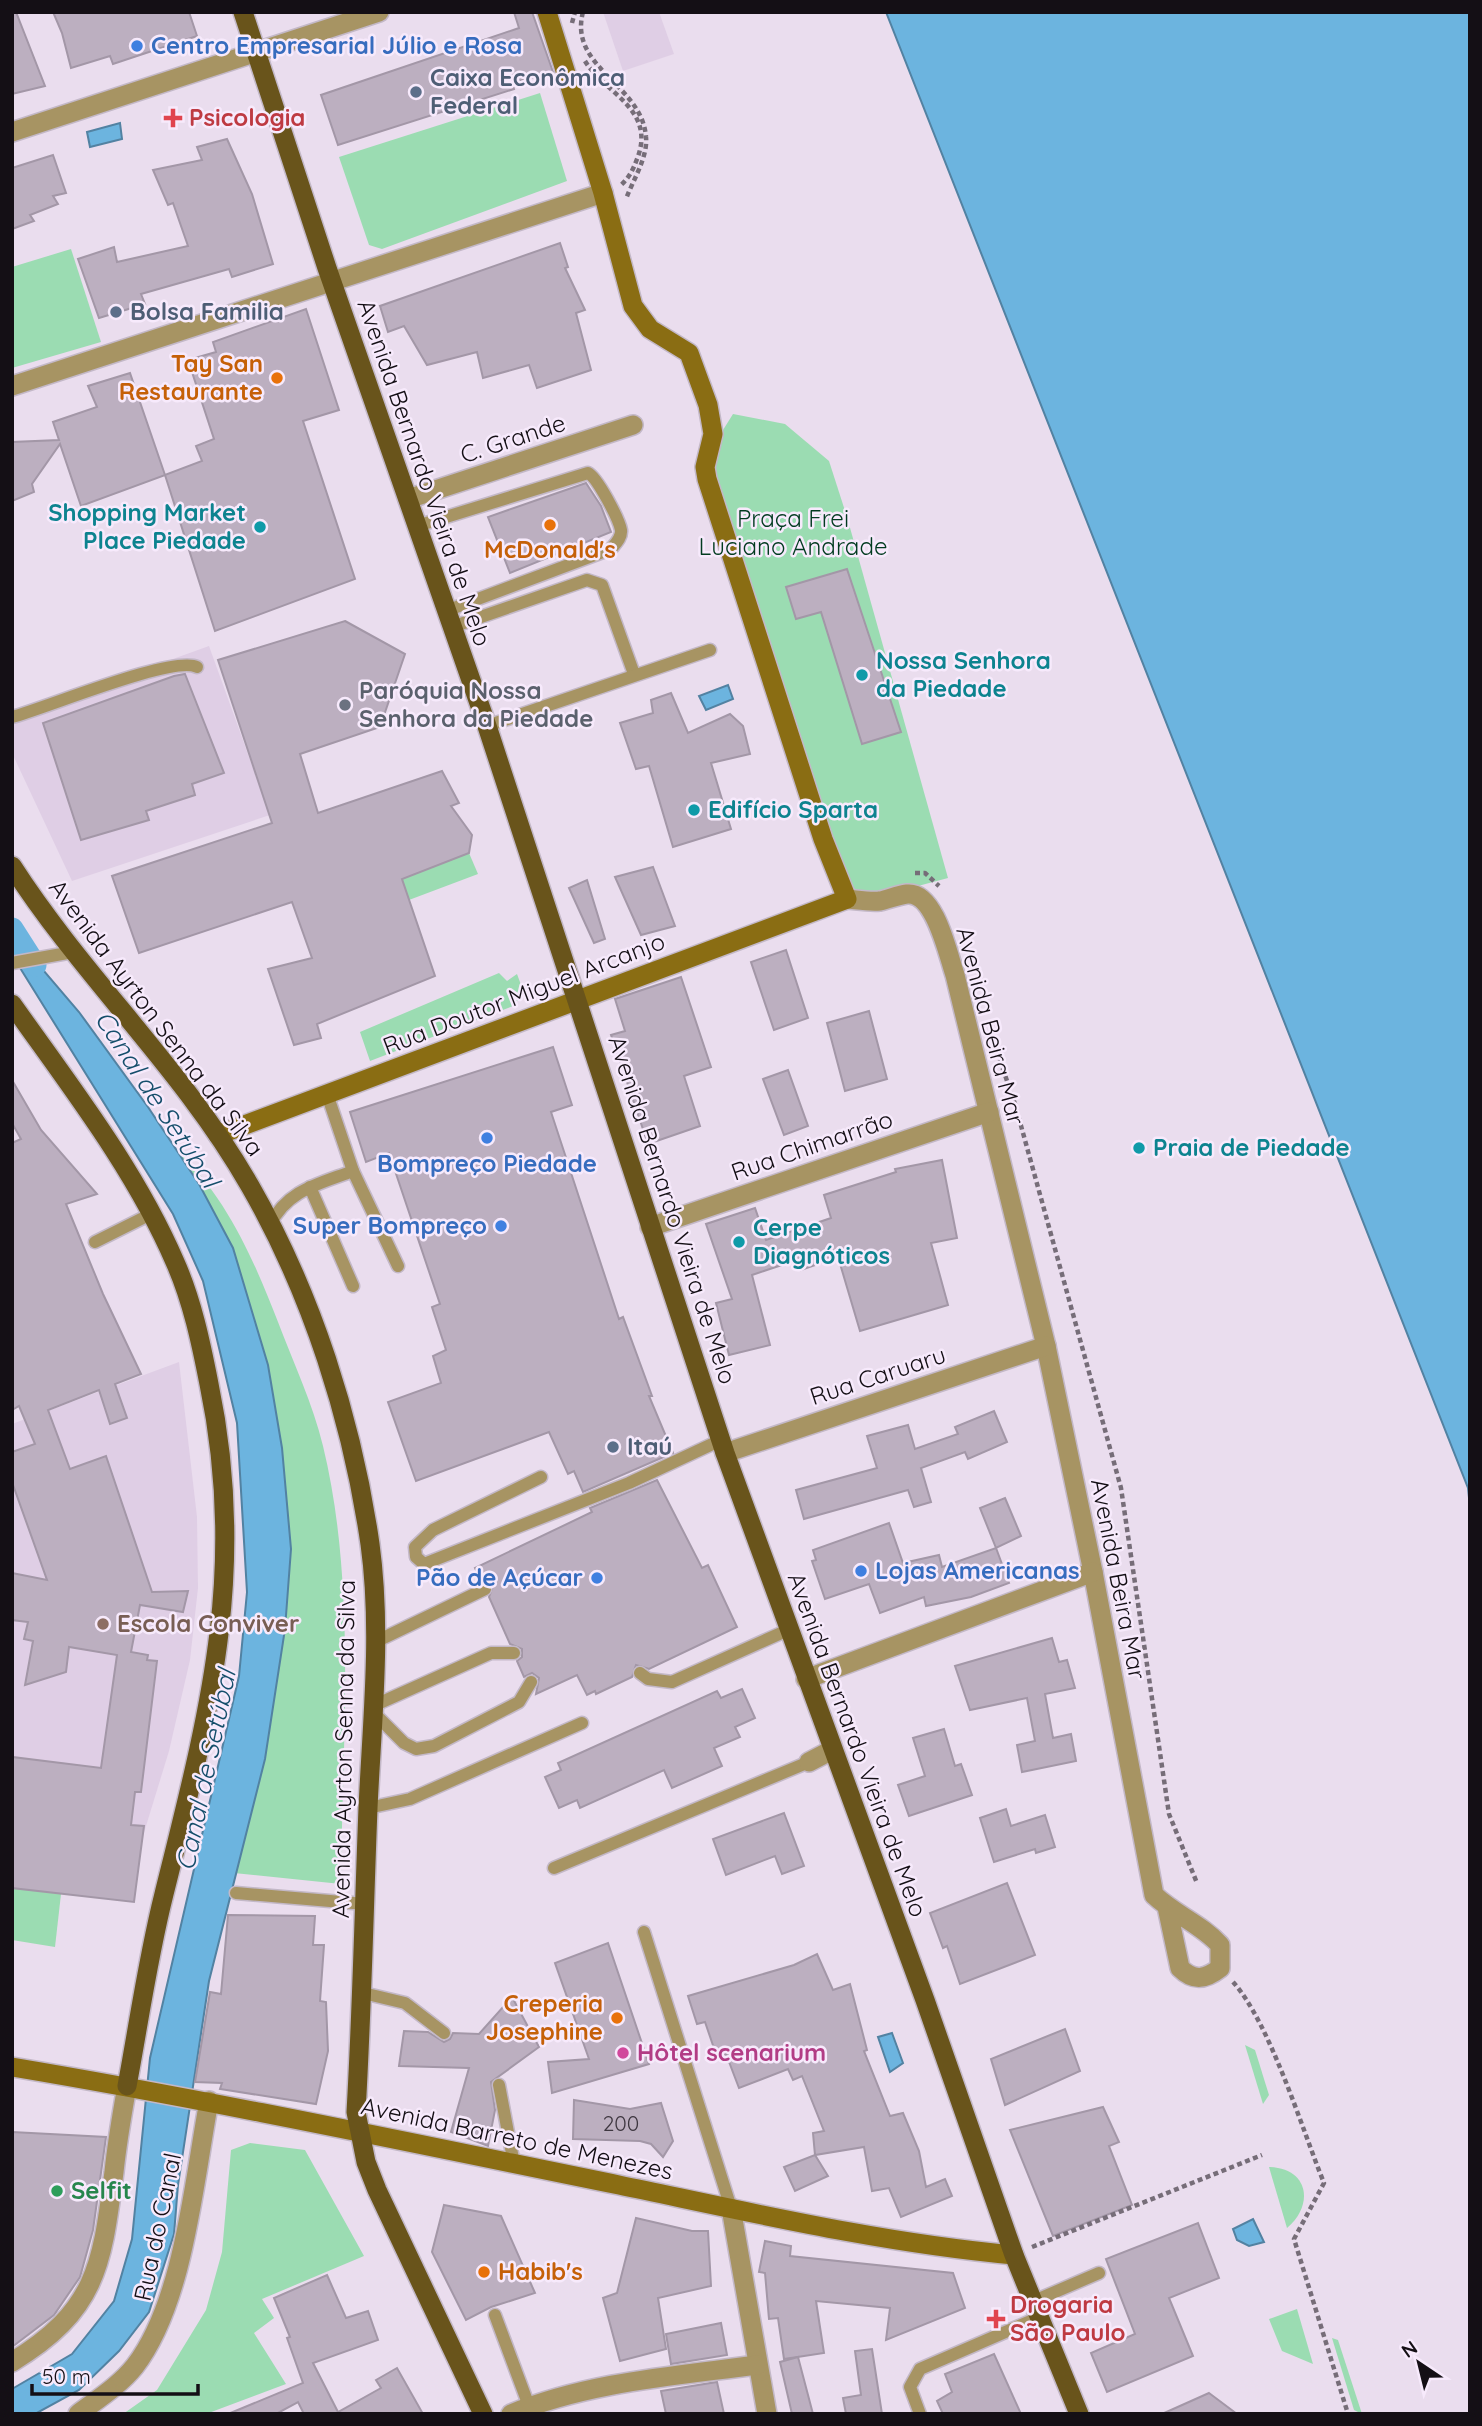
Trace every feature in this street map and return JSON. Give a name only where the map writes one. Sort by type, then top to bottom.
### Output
[{"type":"main road","name":"Avenida Bernardo Vieira de Melo","points":[[243,12],[332,283],[487,726],[723,1446],[930,2013],[1014,2255],[1079,2414]]},
{"type":"main road","points":[[547,12],[603,193],[633,306],[650,329],[678,344],[689,353],[694,362],[713,422],[713,434],[705,467],[707,479],[823,839],[847,899]]},
{"type":"main road","name":"Avenida Ayrton Senna da Silva","points":[[12,866],[73,952],[177,1079],[218,1135],[270,1225],[318,1337],[348,1433],[370,1543],[375,1642],[363,1993],[356,2112],[358,2132],[377,2190],[483,2414]]},
{"type":"main road","name":"Rua Doutor Miguel Arcanjo","points":[[218,1135],[847,899]]},
{"type":"main road","points":[[12,1004],[114,1153],[176,1262],[188,1295],[219,1428],[226,1513],[226,1583],[218,1656],[202,1746],[163,1895],[131,2087]]},
{"type":"main road","name":"Avenida Barreto de Menezes","points":[[12,2067],[200,2099],[731,2208],[918,2243],[1014,2255]]},
{"type":"street","points":[[12,132],[379,12]]},
{"type":"street","points":[[12,386],[603,193]]},
{"type":"street","name":"C. Grande","points":[[408,499],[633,425]]},
{"type":"street","name":"Avenida Beira Mar","points":[[847,899],[882,900],[908,893],[918,895],[932,911],[955,975],[1046,1346],[1093,1572],[1154,1895],[1167,1907],[1180,1968],[1185,1973],[1204,1979],[1220,1968]]},
{"type":"street","name":"Rua Chimarrão","points":[[650,1227],[989,1112]]},
{"type":"street","name":"Rua Caruaru","points":[[723,1446],[1046,1346]]},
{"type":"street","points":[[806,1679],[1093,1572]]},
{"type":"street","points":[[808,1762],[832,1750]]},
{"type":"street","points":[[1167,1907],[1208,1931],[1220,1945],[1220,1968]]},
{"type":"street","name":"Rua do Canal","points":[[12,2361],[52,2334],[73,2314],[88,2292],[101,2258],[107,2231],[131,2087]]},
{"type":"street","name":"Rua do Canal","points":[[78,2414],[135,2367],[162,2320],[174,2288],[200,2099]]},
{"type":"street","points":[[731,2208],[767,2414]]},
{"type":"street","points":[[520,2410],[625,2383],[757,2365]]},
{"type":"lane","points":[[417,526],[588,473],[598,482],[621,531],[619,540],[611,549],[449,619]]},
{"type":"lane","points":[[449,619],[587,580],[596,582],[602,585],[634,674]]},
{"type":"lane","points":[[487,726],[710,650]]},
{"type":"lane","points":[[12,717],[158,669],[189,663],[197,667]]},
{"type":"lane","points":[[12,963],[73,952]]},
{"type":"lane","points":[[327,1094],[353,1171],[398,1266]]},
{"type":"lane","points":[[270,1225],[284,1202],[310,1187],[353,1171]]},
{"type":"lane","points":[[310,1187],[353,1286]]},
{"type":"lane","points":[[95,1241],[151,1214]]},
{"type":"lane","points":[[541,1477],[433,1530],[415,1547],[416,1557],[424,1564],[723,1446]]},
{"type":"lane","points":[[375,1642],[485,1589]]},
{"type":"lane","points":[[640,1674],[648,1679],[672,1682],[788,1630]]},
{"type":"lane","points":[[514,1653],[491,1653],[373,1709],[404,1743],[416,1749],[434,1746],[519,1702],[531,1682]]},
{"type":"lane","points":[[368,1808],[410,1799],[582,1723]]},
{"type":"lane","points":[[554,1868],[808,1762]]},
{"type":"lane","points":[[236,1893],[365,1904]]},
{"type":"lane","points":[[644,1933],[731,2208]]},
{"type":"lane","points":[[363,1993],[405,2003],[444,2033]]},
{"type":"lane","points":[[499,2085],[514,2164]]},
{"type":"lane","points":[[920,2414],[910,2386],[920,2370],[1037,2309],[1099,2273]]},
{"type":"lane","points":[[495,2315],[520,2410]]},
{"type":"path","points":[[572,33],[575,12]]},
{"type":"path","points":[[583,12],[579,31],[584,45],[596,66],[625,91],[636,107],[646,137],[645,150],[622,206]]},
{"type":"path","points":[[578,50],[589,68],[619,94],[632,110],[641,139],[631,173],[622,184],[603,193]]},
{"type":"path","points":[[912,873],[925,873],[933,878],[945,896]]},
{"type":"path","points":[[993,1040],[1015,1104],[1121,1488],[1169,1814],[1197,1883]]},
{"type":"path","points":[[1220,1968],[1240,1990],[1268,2044],[1324,2183],[1294,2239],[1348,2414]]},
{"type":"path","points":[[1053,2239],[1262,2155]]},
{"type":"shaded area","points":[[603,12],[659,12],[674,54],[623,71]]},
{"type":"shaded area","points":[[209,646],[270,815],[72,881],[12,753],[12,717]]},
{"type":"shaded area","name":"Escola Conviver","points":[[179,1362],[197,1517],[198,1588],[190,1660],[169,1751],[123,1901],[12,1888],[12,1424]]},
{"type":"green space","points":[[540,93],[567,181],[382,249],[369,245],[339,157]]},
{"type":"green space","points":[[71,249],[101,342],[12,368],[12,267]]},
{"type":"green space","name":"Praça Frei Luciano Andrade","points":[[733,414],[785,424],[829,461],[948,878],[873,898],[848,884],[712,468],[723,430]]},
{"type":"green space","points":[[469,853],[478,874],[401,903],[393,882]]},
{"type":"green space","points":[[499,973],[507,981],[517,974],[524,993],[513,1006],[370,1061],[360,1032]]},
{"type":"green space","points":[[177,1150],[210,1188],[248,1252],[302,1383],[323,1446],[334,1499],[344,1608],[345,1719],[341,1884],[234,1873],[265,1759],[285,1629],[291,1549],[282,1448],[268,1365],[233,1248]]},
{"type":"green space","points":[[12,1888],[61,1894],[55,1947],[12,1940]]},
{"type":"green space","points":[[1245,2045],[1255,2050],[1269,2095],[1263,2104]]},
{"type":"green space","points":[[250,2143],[305,2150],[364,2256],[262,2299],[274,2318],[254,2333],[286,2384],[206,2414],[123,2414],[157,2390],[206,2310],[222,2252],[231,2150]]},
{"type":"green space","points":[[1269,2167],[1292,2174],[1303,2189],[1301,2208],[1296,2219],[1287,2228]]},
{"type":"green space","points":[[1297,2309],[1313,2364],[1282,2351],[1269,2319]]},
{"type":"green space","points":[[1332,2338],[1338,2340],[1362,2414],[1354,2410]]},
{"type":"water","points":[[886,12],[1470,12],[1470,1508],[1468,1488]]},
{"type":"water","points":[[120,123],[122,139],[90,147],[87,132]]},
{"type":"water","points":[[728,685],[733,699],[706,710],[699,696]]},
{"type":"water","points":[[12,929],[20,943],[79,1012],[148,1107],[199,1184],[233,1248],[268,1365],[282,1448],[291,1549],[285,1629],[265,1759],[209,1981],[178,2185],[174,2234],[149,2312],[119,2351],[79,2390],[35,2414],[12,2414],[12,2389],[72,2354],[114,2301],[132,2239],[150,2058],[239,1676],[247,1592],[237,1423],[203,1281],[173,1214],[12,955]]},
{"type":"water","points":[[892,2033],[903,2063],[890,2072],[878,2037]]},
{"type":"water","points":[[1253,2219],[1264,2242],[1249,2246],[1237,2240],[1233,2229]]},
{"type":"building","points":[[12,12],[16,12],[45,86],[12,94]]},
{"type":"building","name":"Centro Empresarial Júlio e Rosa","points":[[53,12],[189,12],[197,36],[113,64],[110,56],[71,68],[62,33]]},
{"type":"building","name":"Caixa Econômica Federal","points":[[514,12],[532,12],[553,72],[512,83],[514,89],[338,145],[321,95],[519,28]]},
{"type":"building","points":[[227,139],[252,194],[273,264],[232,277],[229,269],[141,294],[145,304],[99,318],[78,259],[114,247],[117,262],[188,246],[173,203],[168,205],[153,170],[202,160],[197,147]]},
{"type":"building","points":[[53,155],[66,193],[53,196],[58,204],[30,215],[34,221],[12,229],[12,168]]},
{"type":"building","points":[[560,243],[568,267],[565,268],[585,310],[576,313],[591,370],[537,388],[529,365],[483,378],[477,352],[427,365],[404,326],[388,332],[380,306]]},
{"type":"building","name":"Shopping Market Place Piedade","points":[[306,309],[339,410],[303,421],[355,579],[215,631],[165,475],[202,461],[196,446],[214,439],[188,360],[216,352],[213,342]]},
{"type":"building","points":[[130,373],[165,475],[81,506],[60,444],[32,484],[34,492],[12,501],[12,442],[59,440],[53,422],[97,407],[88,386]]},
{"type":"building","name":"McDonald's","points":[[586,483],[601,506],[611,532],[510,573],[488,517]]},
{"type":"building","name":"Nossa Senhora da Piedade","points":[[847,569],[901,732],[862,744],[821,612],[796,619],[786,587]]},
{"type":"building","points":[[345,621],[405,654],[380,727],[300,754],[318,813],[442,771],[459,803],[451,806],[472,835],[469,853],[402,879],[435,976],[317,1024],[321,1038],[294,1045],[268,969],[312,958],[292,902],[139,953],[112,876],[272,823],[218,660]]},
{"type":"building","points":[[185,674],[224,773],[192,784],[195,795],[146,811],[149,820],[81,840],[43,723]]},
{"type":"building","points":[[671,693],[688,733],[730,714],[743,726],[750,754],[711,763],[731,829],[673,847],[649,766],[636,769],[620,723],[653,713],[651,700]]},
{"type":"building","points":[[653,867],[675,926],[641,935],[615,877]]},
{"type":"building","points":[[587,880],[605,939],[594,943],[569,888]]},
{"type":"building","points":[[786,950],[808,1018],[774,1030],[751,962]]},
{"type":"building","points":[[681,977],[711,1067],[684,1076],[700,1126],[648,1144],[611,1035],[625,1031],[615,999]]},
{"type":"building","points":[[869,1011],[887,1079],[845,1091],[827,1023]]},
{"type":"building","name":"Super Bompreço","points":[[553,1047],[572,1105],[551,1112],[619,1319],[623,1317],[652,1396],[649,1396],[673,1453],[583,1492],[574,1471],[568,1474],[549,1432],[416,1481],[388,1402],[441,1383],[433,1356],[446,1350],[432,1307],[440,1304],[389,1153],[366,1162],[350,1112]]},
{"type":"building","points":[[788,1070],[808,1126],[784,1135],[763,1079]]},
{"type":"building","points":[[12,1080],[41,1130],[97,1194],[66,1204],[103,1294],[141,1374],[115,1384],[127,1418],[110,1424],[99,1390],[48,1410],[70,1469],[106,1456],[152,1592],[188,1591],[183,1612],[140,1605],[131,1652],[148,1655],[147,1660],[157,1661],[141,1792],[135,1792],[131,1825],[144,1826],[134,1902],[12,1888],[12,1757],[101,1768],[117,1655],[69,1647],[66,1672],[25,1685],[33,1641],[24,1639],[28,1622],[12,1620],[12,1573],[47,1580],[12,1482],[12,1452],[35,1444],[19,1406],[12,1410],[12,1143],[21,1139],[12,1123]]},
{"type":"building","points":[[942,1160],[957,1238],[931,1243],[948,1305],[860,1331],[838,1257],[801,1270],[797,1260],[752,1275],[770,1345],[729,1355],[716,1303],[732,1299],[706,1224],[755,1208],[766,1240],[831,1218],[824,1195],[896,1172],[895,1169]]},
{"type":"building","points":[[994,1411],[1007,1442],[968,1459],[965,1452],[921,1468],[931,1502],[914,1507],[908,1490],[804,1519],[796,1490],[877,1468],[867,1436],[908,1425],[915,1449],[958,1434],[955,1427]]},
{"type":"building","name":"Pão de Açúcar","points":[[657,1480],[702,1568],[708,1565],[737,1627],[649,1669],[636,1665],[632,1677],[596,1694],[595,1691],[587,1695],[577,1675],[536,1694],[539,1678],[532,1673],[524,1677],[517,1661],[522,1657],[522,1649],[510,1644],[489,1597],[493,1586],[489,1581],[481,1581],[475,1568],[592,1512],[590,1508]]},
{"type":"building","points":[[1005,1498],[1021,1536],[996,1548],[980,1508]]},
{"type":"building","points":[[889,1523],[903,1563],[939,1555],[942,1567],[996,1548],[1009,1583],[971,1597],[926,1606],[924,1597],[880,1613],[869,1584],[825,1599],[812,1561],[816,1560],[813,1550]]},
{"type":"building","points":[[1052,1638],[1059,1662],[1067,1660],[1075,1688],[1045,1694],[1053,1738],[1071,1734],[1076,1761],[1022,1772],[1017,1745],[1035,1741],[1027,1698],[970,1710],[955,1666]]},
{"type":"building","points":[[742,1689],[755,1718],[735,1727],[740,1737],[714,1748],[722,1766],[672,1788],[664,1770],[580,1808],[577,1800],[559,1808],[545,1777],[561,1770],[558,1763],[717,1691],[721,1698]]},
{"type":"building","points":[[944,1729],[955,1766],[961,1764],[972,1795],[909,1816],[898,1785],[925,1776],[913,1738]]},
{"type":"building","points":[[1006,1809],[1011,1826],[1045,1815],[1055,1847],[1036,1853],[1035,1849],[994,1862],[980,1818]]},
{"type":"building","points":[[784,1813],[804,1866],[782,1874],[775,1856],[726,1875],[713,1839]]},
{"type":"building","points":[[1007,1883],[1035,1955],[960,1984],[947,1946],[943,1948],[930,1913]]},
{"type":"building","points":[[228,1915],[315,1916],[313,1945],[324,1945],[320,2001],[326,2002],[328,2051],[316,2104],[220,2089],[222,2083],[195,2082],[210,1992],[221,1994]]},
{"type":"building","points":[[608,1943],[649,2064],[552,2093],[548,2062],[589,2059],[555,1963]]},
{"type":"building","points":[[817,1954],[833,1990],[850,1984],[867,2050],[864,2051],[890,2116],[903,2113],[919,2151],[926,2187],[945,2179],[952,2196],[901,2217],[889,2188],[872,2191],[864,2147],[815,2155],[813,2133],[824,2131],[802,2076],[793,2080],[788,2069],[739,2088],[726,2054],[717,2057],[705,2022],[697,2024],[688,1996],[794,1965]]},
{"type":"building","points":[[512,1997],[539,2047],[491,2082],[495,2110],[488,2146],[451,2132],[469,2068],[399,2066],[404,2031],[428,2032],[444,2042],[450,2039],[453,2033],[479,2034]]},
{"type":"building","points":[[1065,2029],[1080,2071],[1005,2105],[991,2059]]},
{"type":"building","points":[[574,2100],[630,2109],[661,2103],[673,2141],[663,2157],[651,2144],[640,2141],[573,2139]]},
{"type":"building","points":[[1103,2107],[1119,2142],[1109,2146],[1132,2205],[1053,2236],[1010,2130]]},
{"type":"building","name":"Selfit","points":[[12,2132],[106,2137],[93,2230],[80,2277],[54,2315],[12,2347]]},
{"type":"building","points":[[815,2155],[828,2176],[795,2191],[784,2167]]},
{"type":"building","name":"Habib's","points":[[444,2205],[501,2216],[535,2293],[491,2307],[466,2320],[432,2252]]},
{"type":"building","points":[[636,2218],[692,2231],[708,2231],[711,2286],[658,2298],[666,2349],[620,2361],[603,2298],[617,2293]]},
{"type":"building","points":[[1198,2223],[1219,2278],[1169,2298],[1193,2356],[1107,2392],[1091,2353],[1135,2334],[1106,2259]]},
{"type":"building","points":[[765,2241],[791,2246],[790,2256],[953,2273],[965,2308],[886,2340],[890,2308],[816,2301],[824,2353],[784,2359],[778,2318],[769,2319],[765,2273],[759,2272]]},
{"type":"building","points":[[327,2275],[346,2318],[368,2311],[378,2340],[313,2363],[338,2412],[381,2388],[376,2380],[397,2368],[423,2414],[304,2414],[298,2402],[276,2414],[228,2414],[303,2383],[287,2338],[290,2337],[274,2298]]},
{"type":"building","points":[[721,2323],[727,2355],[671,2364],[666,2334]]},
{"type":"building","points":[[872,2349],[882,2414],[846,2414],[843,2398],[861,2395],[855,2351]]},
{"type":"building","points":[[994,2354],[1021,2414],[943,2414],[937,2401],[952,2392],[945,2374]]},
{"type":"building","points":[[798,2357],[813,2414],[792,2414],[780,2362]]},
{"type":"building","points":[[717,2382],[724,2414],[666,2414],[661,2391]]},
{"type":"building","points":[[1209,2393],[1237,2414],[1162,2414]]},
{"type":"waterway","name":"Canal de Setúbal","points":[[12,929],[35,965]]},
{"type":"place","name":"Centro Empresarial Júlio e Rosa","points":[[137,46]]},
{"type":"place","name":"Caixa Econômica Federal","points":[[416,92]]},
{"type":"place","name":"Psicologia","points":[[173,118]]},
{"type":"place","name":"Bolsa Familia","points":[[116,312]]},
{"type":"place","name":"Tay San Restaurante","points":[[277,378]]},
{"type":"place","name":"McDonald's","points":[[550,525]]},
{"type":"place","name":"Shopping Market Place Piedade","points":[[260,527]]},
{"type":"place","name":"Nossa Senhora da Piedade","points":[[862,675]]},
{"type":"place","name":"Paróquia Nossa Senhora da Piedade","points":[[345,705]]},
{"type":"place","name":"Edifício Sparta","points":[[694,810]]},
{"type":"place","name":"Bompreço Piedade","points":[[487,1138]]},
{"type":"place","name":"Praia de Piedade","points":[[1139,1148]]},
{"type":"place","name":"Super Bompreço","points":[[501,1226]]},
{"type":"place","name":"Cerpe Diagnóticos","points":[[739,1242]]},
{"type":"place","name":"Itaú","points":[[613,1447]]},
{"type":"place","name":"Lojas Americanas","points":[[861,1571]]},
{"type":"place","name":"Pão de Açúcar","points":[[597,1578]]},
{"type":"place","name":"Escola Conviver","points":[[103,1624]]},
{"type":"place","name":"Creperia Josephine","points":[[617,2018]]},
{"type":"place","name":"Hôtel scenarium","points":[[623,2053]]},
{"type":"place","name":"Selfit","points":[[57,2191]]},
{"type":"place","name":"Habib's","points":[[484,2272]]},
{"type":"place","name":"Drogaria São Paulo","points":[[996,2319]]}]
